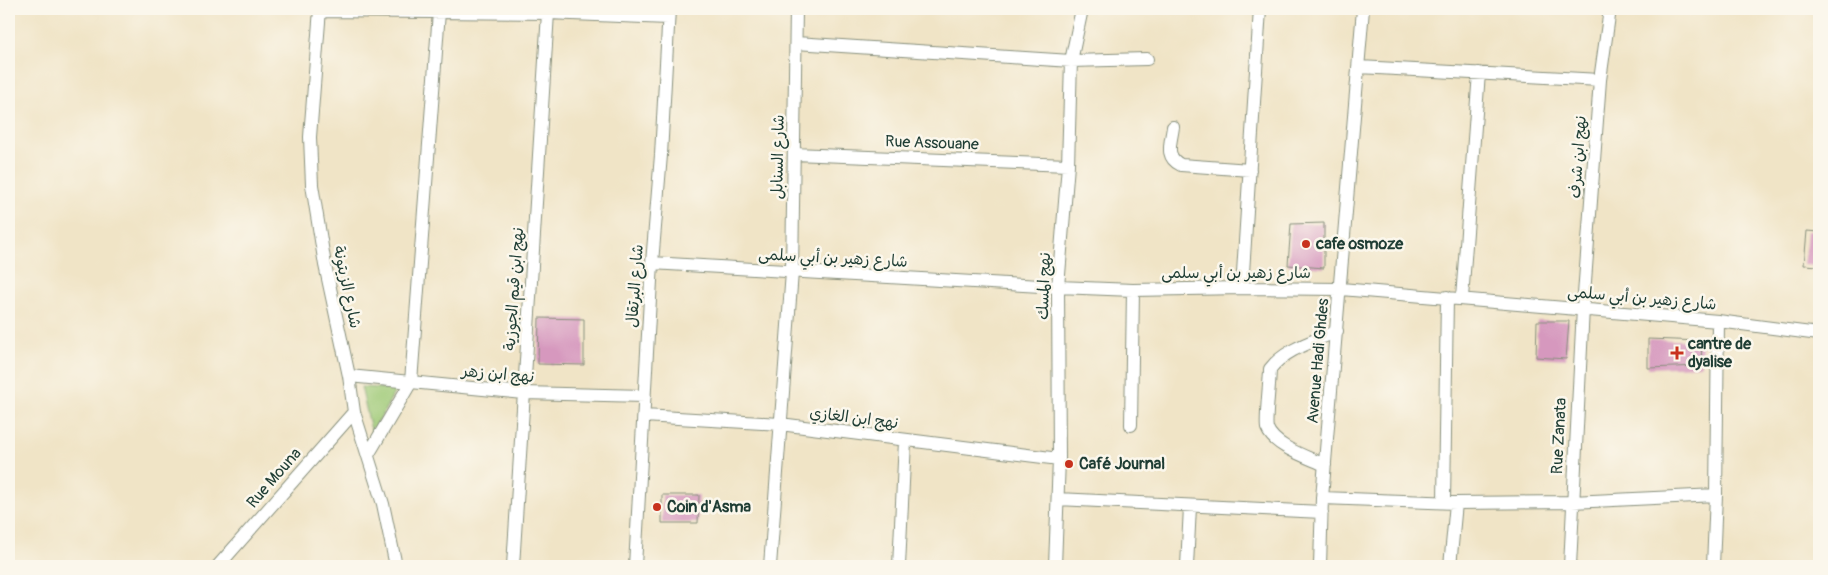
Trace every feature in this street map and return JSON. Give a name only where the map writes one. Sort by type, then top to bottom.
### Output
[{"type":"street","name":"شارع السنابل","points":[[770,566],[792,272],[796,9]]},
{"type":"street","name":"نهج المسك","points":[[1055,566],[1059,459],[1058,288],[1068,165],[1071,62],[1082,9]]},
{"type":"street","points":[[1242,288],[1260,9]]},
{"type":"street","name":"Avenue Hadi Ghdes","points":[[1320,566],[1322,498],[1363,9]]},
{"type":"street","name":"نهج ابن شرف","points":[[1583,308],[1600,80],[1610,9]]},
{"type":"street","points":[[320,10],[668,14]]},
{"type":"street","name":"شارع الزيتونة","points":[[320,10],[310,137],[312,185],[325,265],[349,376],[354,412],[383,504],[396,566]]},
{"type":"street","points":[[368,455],[411,382],[440,12]]},
{"type":"street","name":"نهج ابن قيم الجوزية","points":[[513,566],[548,14]]},
{"type":"street","name":"شارع البرتقال","points":[[635,566],[668,14]]},
{"type":"street","points":[[796,43],[1071,62],[1147,58]]},
{"type":"street","points":[[1359,67],[1600,80]]},
{"type":"street","points":[[1462,298],[1479,73]]},
{"type":"street","points":[[1173,127],[1170,155],[1174,162],[1181,166],[1250,170]]},
{"type":"street","name":"Rue Assouane","points":[[794,154],[1068,165]]},
{"type":"street","name":"شارع زهير بن أبي سلمى","points":[[652,263],[1058,288],[1133,290],[1341,289],[1583,308],[1718,321],[1819,334]]},
{"type":"street","points":[[1131,425],[1133,290]]},
{"type":"street","points":[[1447,297],[1450,566]]},
{"type":"street","name":"Rue Zanata","points":[[1570,566],[1583,308]]},
{"type":"street","points":[[1713,566],[1716,494],[1718,321]]},
{"type":"street","points":[[1325,465],[1284,446],[1275,440],[1267,427],[1270,369],[1287,354],[1337,331]]},
{"type":"street","name":"نهج ابن زهر","points":[[349,376],[523,393],[645,396]]},
{"type":"street","name":"Rue Mouna","points":[[218,566],[354,412]]},
{"type":"street","name":"نهج ابن الغازي","points":[[644,416],[780,424],[1059,459]]},
{"type":"street","points":[[899,566],[905,441]]},
{"type":"street","points":[[1322,498],[1450,502],[1572,502],[1716,494]]},
{"type":"street","points":[[1058,499],[1322,512]]},
{"type":"street","points":[[1188,566],[1190,507]]},
{"type":"green space","points":[[361,387],[396,389],[372,434]]},
{"type":"building","name":"cafe osmoze","points":[[1324,223],[1324,268],[1288,265],[1291,224]]},
{"type":"building","points":[[1807,231],[1819,232],[1819,266],[1804,265]]},
{"type":"building","points":[[539,318],[584,319],[584,365],[538,364]]},
{"type":"building","points":[[1537,321],[1569,321],[1566,359],[1536,357]]},
{"type":"building","points":[[1648,339],[1702,341],[1701,366],[1648,368]]},
{"type":"building","points":[[662,495],[699,495],[698,523],[662,523]]},
{"type":"place","name":"cafe osmoze","points":[[1306,244]]},
{"type":"place","name":"cantre de dyalise","points":[[1677,353]]},
{"type":"place","name":"Café Journal","points":[[1069,464]]},
{"type":"place","name":"Coin d'Asma","points":[[657,507]]}]
